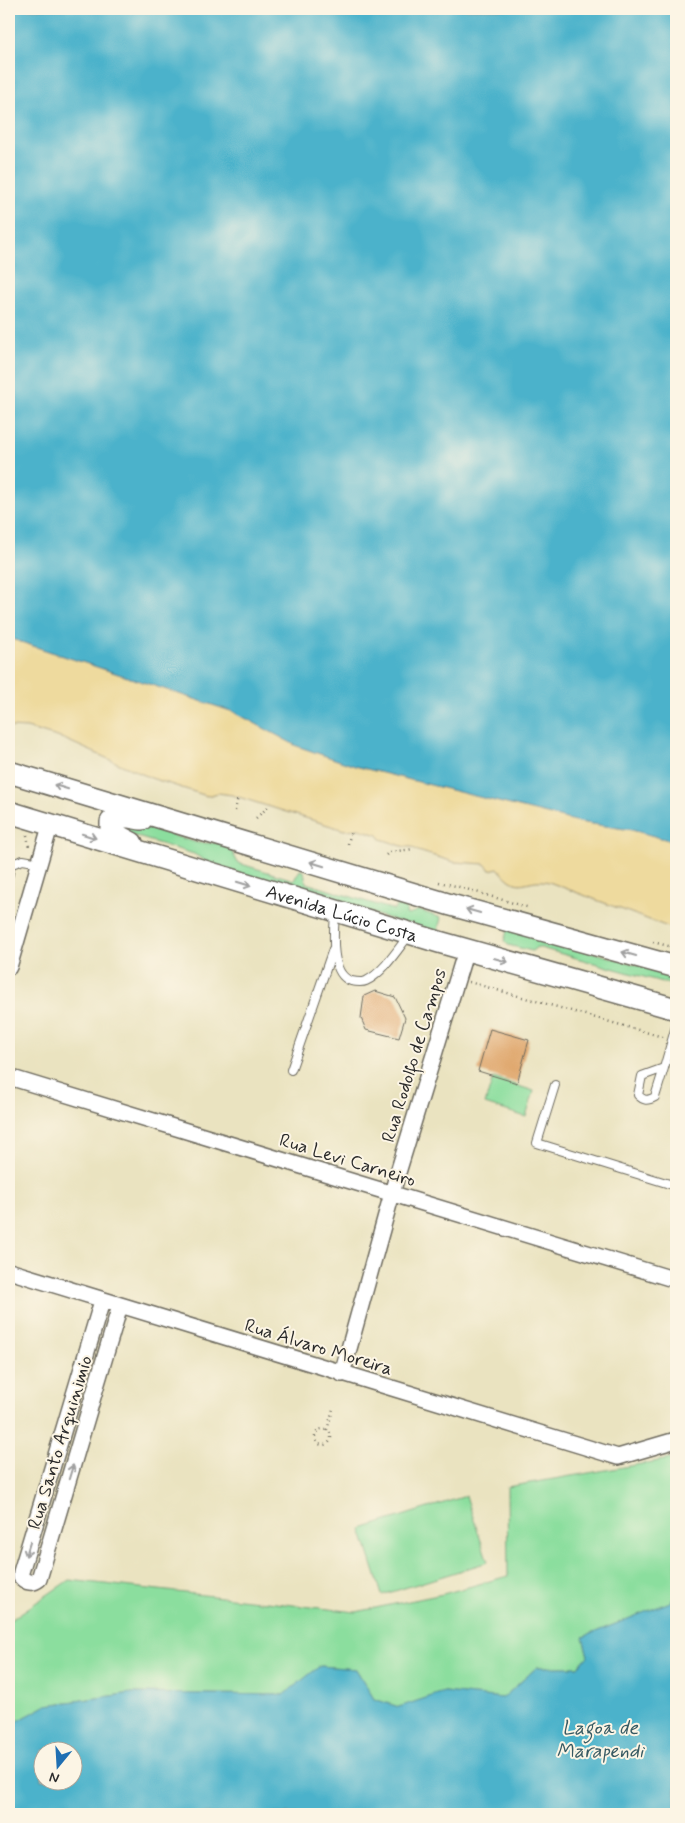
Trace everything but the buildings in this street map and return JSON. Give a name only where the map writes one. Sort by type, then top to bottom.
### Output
[{"type":"main road","name":"Avenida Lúcio Costa","points":[[9,772],[451,904],[676,967]]},
{"type":"main road","name":"Avenida Lúcio Costa","points":[[9,812],[466,950],[676,1009]]},
{"type":"main road","points":[[168,861],[115,834],[111,830],[111,822],[114,818],[120,816],[192,826]]},
{"type":"street","points":[[9,967],[34,862],[51,824]]},
{"type":"street","name":"Rua Rodolfo de Campos","points":[[342,1374],[392,1194],[466,950]]},
{"type":"street","name":"Rua Levi Carneiro","points":[[9,1077],[676,1280]]},
{"type":"street","name":"Rua Álvaro Moreira","points":[[9,1271],[102,1301],[618,1457],[676,1440]]},
{"type":"street","name":"Rua Santo Arquinimio","points":[[102,1301],[21,1572],[21,1578],[28,1582],[32,1583],[39,1579],[120,1306]]},
{"type":"lane","points":[[9,874],[9,865],[13,862],[34,862]]},
{"type":"lane","points":[[335,911],[334,947],[339,970],[346,980],[366,981],[384,966],[410,933]]},
{"type":"lane","points":[[291,1070],[334,947]]},
{"type":"lane","points":[[664,1068],[676,1026]]},
{"type":"lane","points":[[555,1085],[537,1143],[676,1186]]},
{"type":"path","points":[[9,726],[11,744]]},
{"type":"path","points":[[235,811],[238,797]]},
{"type":"path","points":[[256,818],[268,807]]},
{"type":"path","points":[[348,844],[351,831]]},
{"type":"path","points":[[25,833],[34,862]]},
{"type":"path","points":[[386,855],[388,852],[414,849]]},
{"type":"path","points":[[458,979],[672,1040]]},
{"type":"path","points":[[327,1430],[319,1430],[316,1434],[316,1440],[319,1444],[326,1444],[330,1441],[331,1436],[327,1430],[333,1409]]},
{"type":"green space","points":[[128,822],[198,843],[219,843],[229,846],[238,863],[294,880],[300,870],[304,871],[306,883],[394,910],[401,901],[407,903],[406,914],[409,915],[418,910],[441,918],[437,933],[212,865],[194,854],[124,833],[121,827]]},
{"type":"green space","points":[[508,928],[676,976],[676,986],[537,947],[532,951],[508,945],[504,941]]},
{"type":"green space","points":[[493,1078],[534,1091],[526,1117],[485,1104]]},
{"type":"green space","points":[[676,1458],[676,1594],[671,1602],[583,1637],[588,1656],[578,1667],[537,1667],[503,1698],[444,1692],[399,1707],[374,1699],[356,1669],[320,1666],[284,1695],[132,1693],[47,1705],[9,1726],[9,1621],[69,1580],[356,1612],[443,1594],[508,1576],[507,1487]]},
{"type":"green space","points":[[466,1496],[488,1562],[382,1595],[361,1529]]},
{"type":"sand","points":[[9,638],[234,712],[297,746],[355,766],[579,822],[632,830],[676,842],[676,930],[549,882],[533,881],[517,884],[506,877],[498,868],[490,870],[485,864],[454,862],[418,851],[412,847],[405,847],[381,839],[378,835],[359,829],[344,830],[232,795],[218,793],[207,796],[151,778],[64,739],[27,728],[9,727]]},
{"type":"water","points":[[9,9],[676,9],[676,842],[632,830],[579,822],[355,766],[297,746],[234,712],[9,638]]},
{"type":"water","name":"Lagoa de Marapendi","points":[[676,1594],[676,1814],[9,1814],[9,1726],[47,1705],[132,1693],[283,1695],[320,1666],[356,1669],[374,1699],[399,1707],[444,1692],[503,1698],[537,1667],[578,1667],[588,1656],[583,1637],[670,1602]]}]
